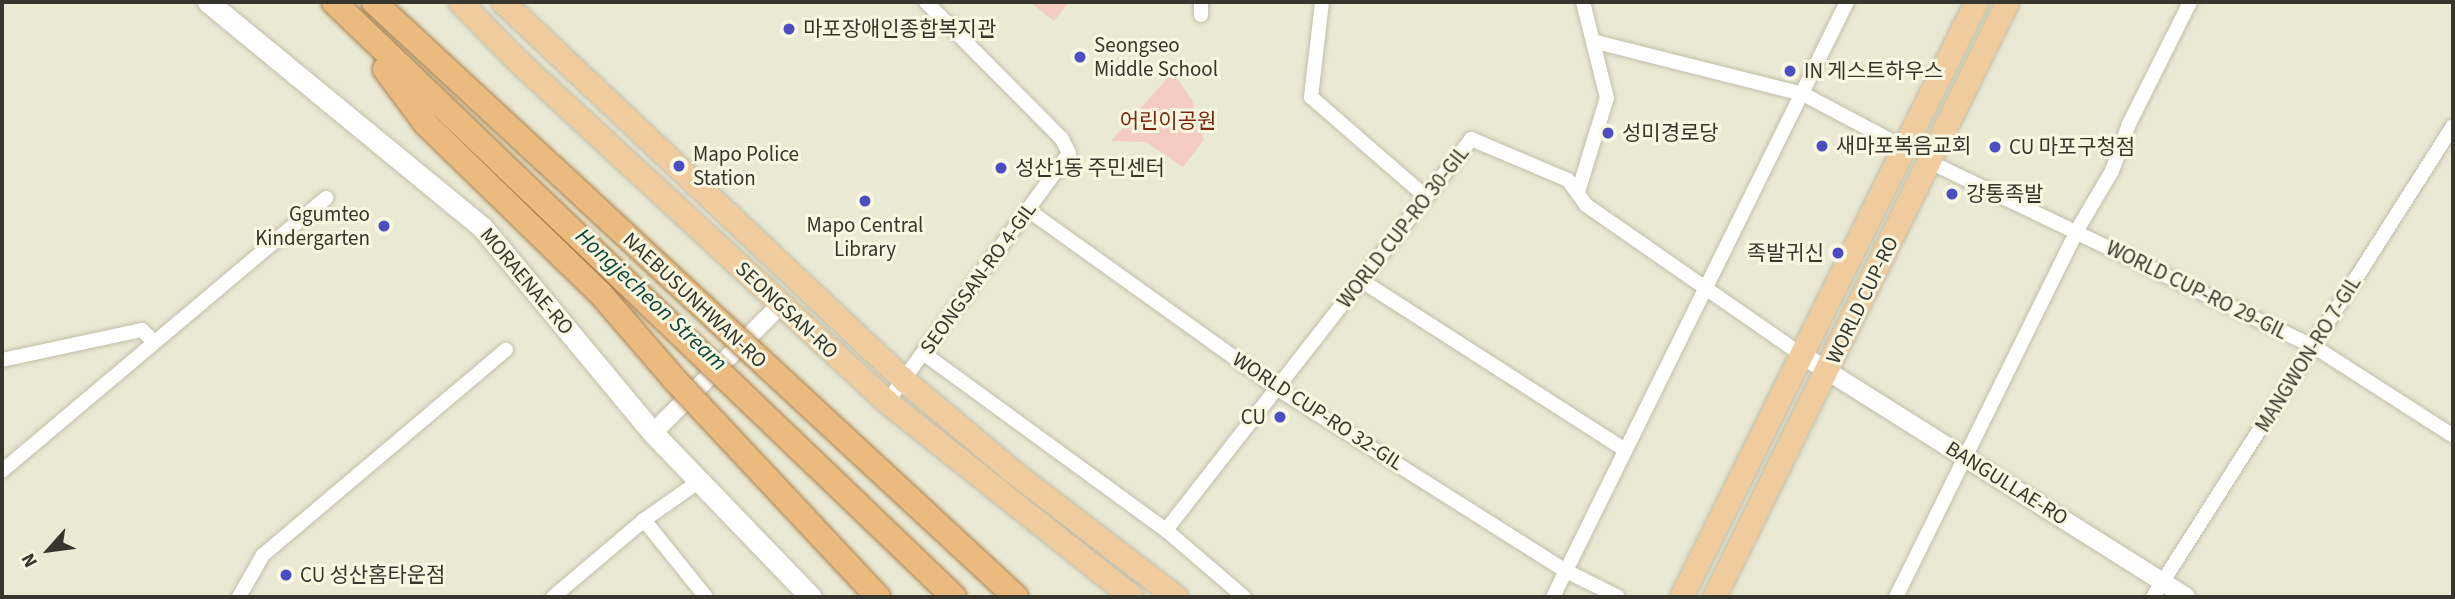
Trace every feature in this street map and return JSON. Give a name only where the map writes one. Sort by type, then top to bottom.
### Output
[{"type":"highway","name":"NAEBUSUNHWAN-RO","points":[[374,2],[1016,597]]},
{"type":"highway","name":"NAEBUSUNHWAN-RO","points":[[335,3],[954,597]]},
{"type":"highway","points":[[335,3],[426,124],[600,293],[675,380],[878,597]]},
{"type":"main road","name":"MORAENAE-RO","points":[[208,2],[482,227],[653,432],[811,597]]},
{"type":"main road","name":"SEONGSAN-RO","points":[[460,2],[521,64],[887,402],[1132,597]]},
{"type":"main road","points":[[503,2],[904,380],[1012,471],[1176,597]]},
{"type":"main road","name":"WORLD CUP-RO","points":[[1681,597],[1976,2]]},
{"type":"main road","name":"WORLD CUP-RO","points":[[1714,597],[1873,279],[2007,2]]},
{"type":"main road","points":[[1846,267],[1873,279]]},
{"type":"main road","points":[[1763,433],[1790,445]]},
{"type":"street","name":"SEONGSAN-RO 4-GIL","points":[[887,402],[1068,157],[1067,145],[926,2]]},
{"type":"street","points":[[1322,2],[1311,97],[1426,197]]},
{"type":"street","points":[[1578,192],[1606,98],[1596,43],[1583,2]]},
{"type":"street","points":[[1553,597],[1847,2]]},
{"type":"street","points":[[1896,597],[2076,232],[2112,171],[2129,124],[2190,2]]},
{"type":"street","points":[[1596,43],[1803,94],[1903,147]]},
{"type":"street","name":"MANGWON-RO 7-GIL","points":[[2157,590],[2453,126]]},
{"type":"street","name":"WORLD CUP-RO 30-GIL","points":[[1167,530],[1471,139],[1568,180],[1587,205],[1827,371]]},
{"type":"street","name":"WORLD CUP-RO 29-GIL","points":[[1930,162],[2313,346],[2453,436]]},
{"type":"street","points":[[2,471],[326,198]]},
{"type":"street","name":"WORLD CUP-RO 32-GIL","points":[[1028,210],[1279,388],[1566,571],[1618,597]]},
{"type":"street","points":[[1362,281],[1625,450]]},
{"type":"street","points":[[653,432],[763,325],[781,304]]},
{"type":"street","points":[[2,360],[142,330],[153,342]]},
{"type":"street","points":[[239,597],[263,555],[506,350]]},
{"type":"street","points":[[923,354],[1167,530],[1244,597]]},
{"type":"street","name":"BANGULLAE-RO","points":[[1827,371],[1965,456],[2157,590],[2186,597]]},
{"type":"street","points":[[552,597],[643,520],[698,482]]},
{"type":"street","points":[[643,520],[706,597]]},
{"type":"green space","points":[[1030,2],[1069,2],[1054,21]]},
{"type":"green space","name":"어린이공원","points":[[1173,72],[1192,100],[1204,140],[1183,167],[1146,142],[1111,141]]},
{"type":"pier","points":[[299,2],[396,2],[1022,597],[946,597],[610,284],[604,290]]},
{"type":"place","name":"마포장애인종합복지관","points":[[789,29]]},
{"type":"place","name":"Seongseo Middle School","points":[[1080,57]]},
{"type":"place","name":"IN 게스트하우스","points":[[1790,71]]},
{"type":"place","name":"성미경로당","points":[[1608,133]]},
{"type":"place","name":"새마포복음교회","points":[[1822,146]]},
{"type":"place","name":"CU 마포구청점","points":[[1995,147]]},
{"type":"place","name":"Mapo Police Station","points":[[679,166]]},
{"type":"place","name":"성산1동 주민센터","points":[[1001,168]]},
{"type":"place","name":"강통족발","points":[[1952,194]]},
{"type":"place","name":"Mapo Central Library","points":[[865,201]]},
{"type":"place","name":"Ggumteo Kindergarten","points":[[384,226]]},
{"type":"place","name":"족발귀신","points":[[1838,253]]},
{"type":"place","name":"CU","points":[[1280,417]]},
{"type":"place","name":"CU 성산홈타운점","points":[[286,575]]},
{"type":"water label","name":"Hongjecheon Stream","points":[[651,300]]}]
